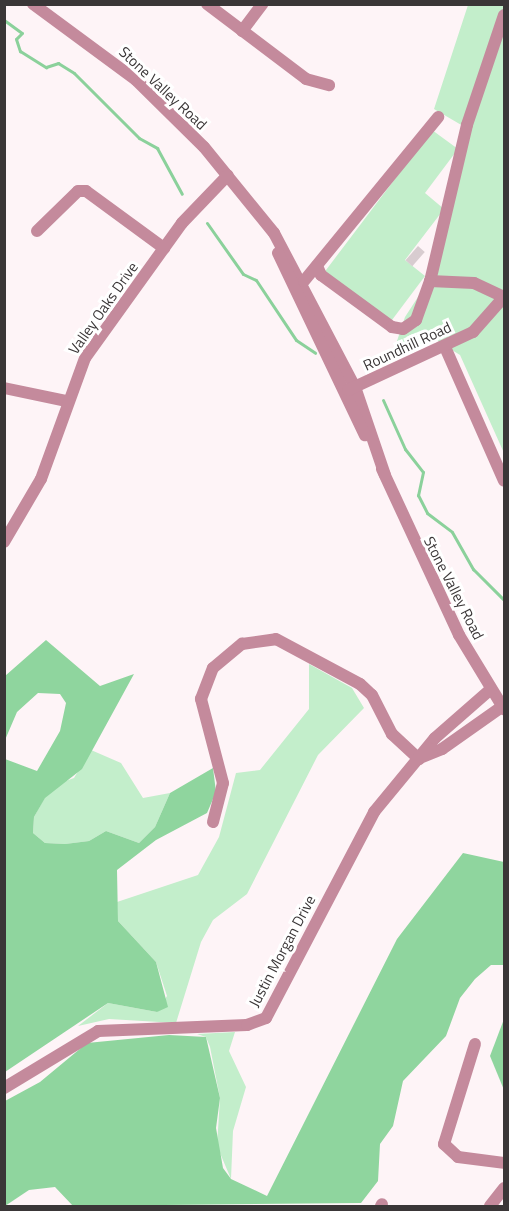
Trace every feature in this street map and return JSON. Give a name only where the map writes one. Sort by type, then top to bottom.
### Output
[{"type":"street","points":[[207,4],[306,79],[329,85]]},
{"type":"street","points":[[242,31],[262,4]]},
{"type":"street","name":"Stone Valley Road","points":[[42,7],[136,80],[228,175],[257,212],[304,281],[422,562],[503,708]]},
{"type":"street","points":[[317,266],[321,275],[392,327],[403,329],[416,320],[430,281],[467,125],[504,15]]},
{"type":"street","points":[[304,281],[438,117]]},
{"type":"street","name":"Valley Oaks Drive","points":[[4,542],[41,479],[66,400],[85,358],[164,248],[228,175]]},
{"type":"street","points":[[37,231],[78,191],[86,191],[164,248]]},
{"type":"street","name":"Stone Valley Road","points":[[257,212],[350,389]]},
{"type":"street","points":[[430,281],[474,283],[504,297]]},
{"type":"street","name":"Roundhill Road","points":[[350,389],[445,347],[473,332],[504,297]]},
{"type":"street","points":[[445,347],[504,478]]},
{"type":"street","points":[[4,388],[66,400]]},
{"type":"street","points":[[213,822],[223,783],[201,699],[213,668],[242,644],[276,639],[360,684],[392,734],[419,759],[442,749],[503,708]]},
{"type":"street","name":"Justin Morgan Drive","points":[[4,1088],[98,1031],[247,1025],[266,1018],[374,812],[419,759],[491,689]]},
{"type":"street","points":[[475,1044],[444,1144],[458,1157],[504,1163]]},
{"type":"street","points":[[490,1206],[504,1188]]},
{"type":"green space","points":[[468,5],[504,5],[504,453],[460,355],[436,340],[392,356],[405,317],[427,283],[463,126],[434,109]]},
{"type":"green space","points":[[432,130],[458,149],[425,193],[444,209],[405,260],[425,276],[389,324],[323,274]]},
{"type":"green space","points":[[46,640],[100,686],[134,674],[82,769],[45,798],[34,817],[33,833],[45,843],[65,844],[89,841],[106,831],[139,843],[155,827],[170,793],[213,768],[216,792],[207,813],[156,840],[117,870],[118,921],[156,962],[168,1007],[157,1012],[108,1003],[5,1072],[5,759],[37,771],[60,731],[66,703],[60,694],[38,693],[17,712],[5,740],[5,676]]},
{"type":"green space","points":[[309,664],[352,688],[364,708],[318,755],[247,894],[213,920],[201,942],[176,1023],[109,1019],[78,1026],[108,1003],[157,1012],[167,996],[156,962],[118,921],[117,902],[198,875],[219,837],[236,773],[260,770],[309,709]]},
{"type":"green space","points":[[91,750],[121,763],[143,798],[170,793],[155,827],[139,843],[106,831],[89,841],[65,844],[45,843],[33,833],[34,817],[45,797],[57,784],[74,778]]},
{"type":"green space","points":[[463,853],[504,862],[504,965],[491,965],[475,979],[460,998],[446,1036],[403,1081],[393,1126],[380,1144],[378,1181],[361,1203],[73,1206],[55,1187],[29,1190],[5,1206],[5,1101],[40,1082],[87,1043],[169,1035],[206,1037],[220,1098],[216,1128],[223,1168],[231,1179],[267,1196],[397,939]]},
{"type":"green space","points":[[504,1019],[504,1090],[490,1056]]},
{"type":"green space","points":[[235,1032],[229,1051],[246,1087],[233,1131],[231,1179],[217,1146],[220,1098],[210,1047],[206,1037],[197,1034]]},
{"type":"building","points":[[418,246],[425,252],[412,266],[406,260]]},
{"type":"waterway","points":[[4,20],[22,33],[16,39],[20,51],[46,67],[58,63],[74,73],[139,138],[157,148],[182,194]]},
{"type":"waterway","points":[[207,223],[243,274],[256,280],[296,340],[315,353]]},
{"type":"waterway","points":[[383,400],[405,449],[423,472],[418,495],[427,513],[452,532],[473,569],[504,600]]},
{"type":"waterway","points":[[504,642],[504,654]]}]
